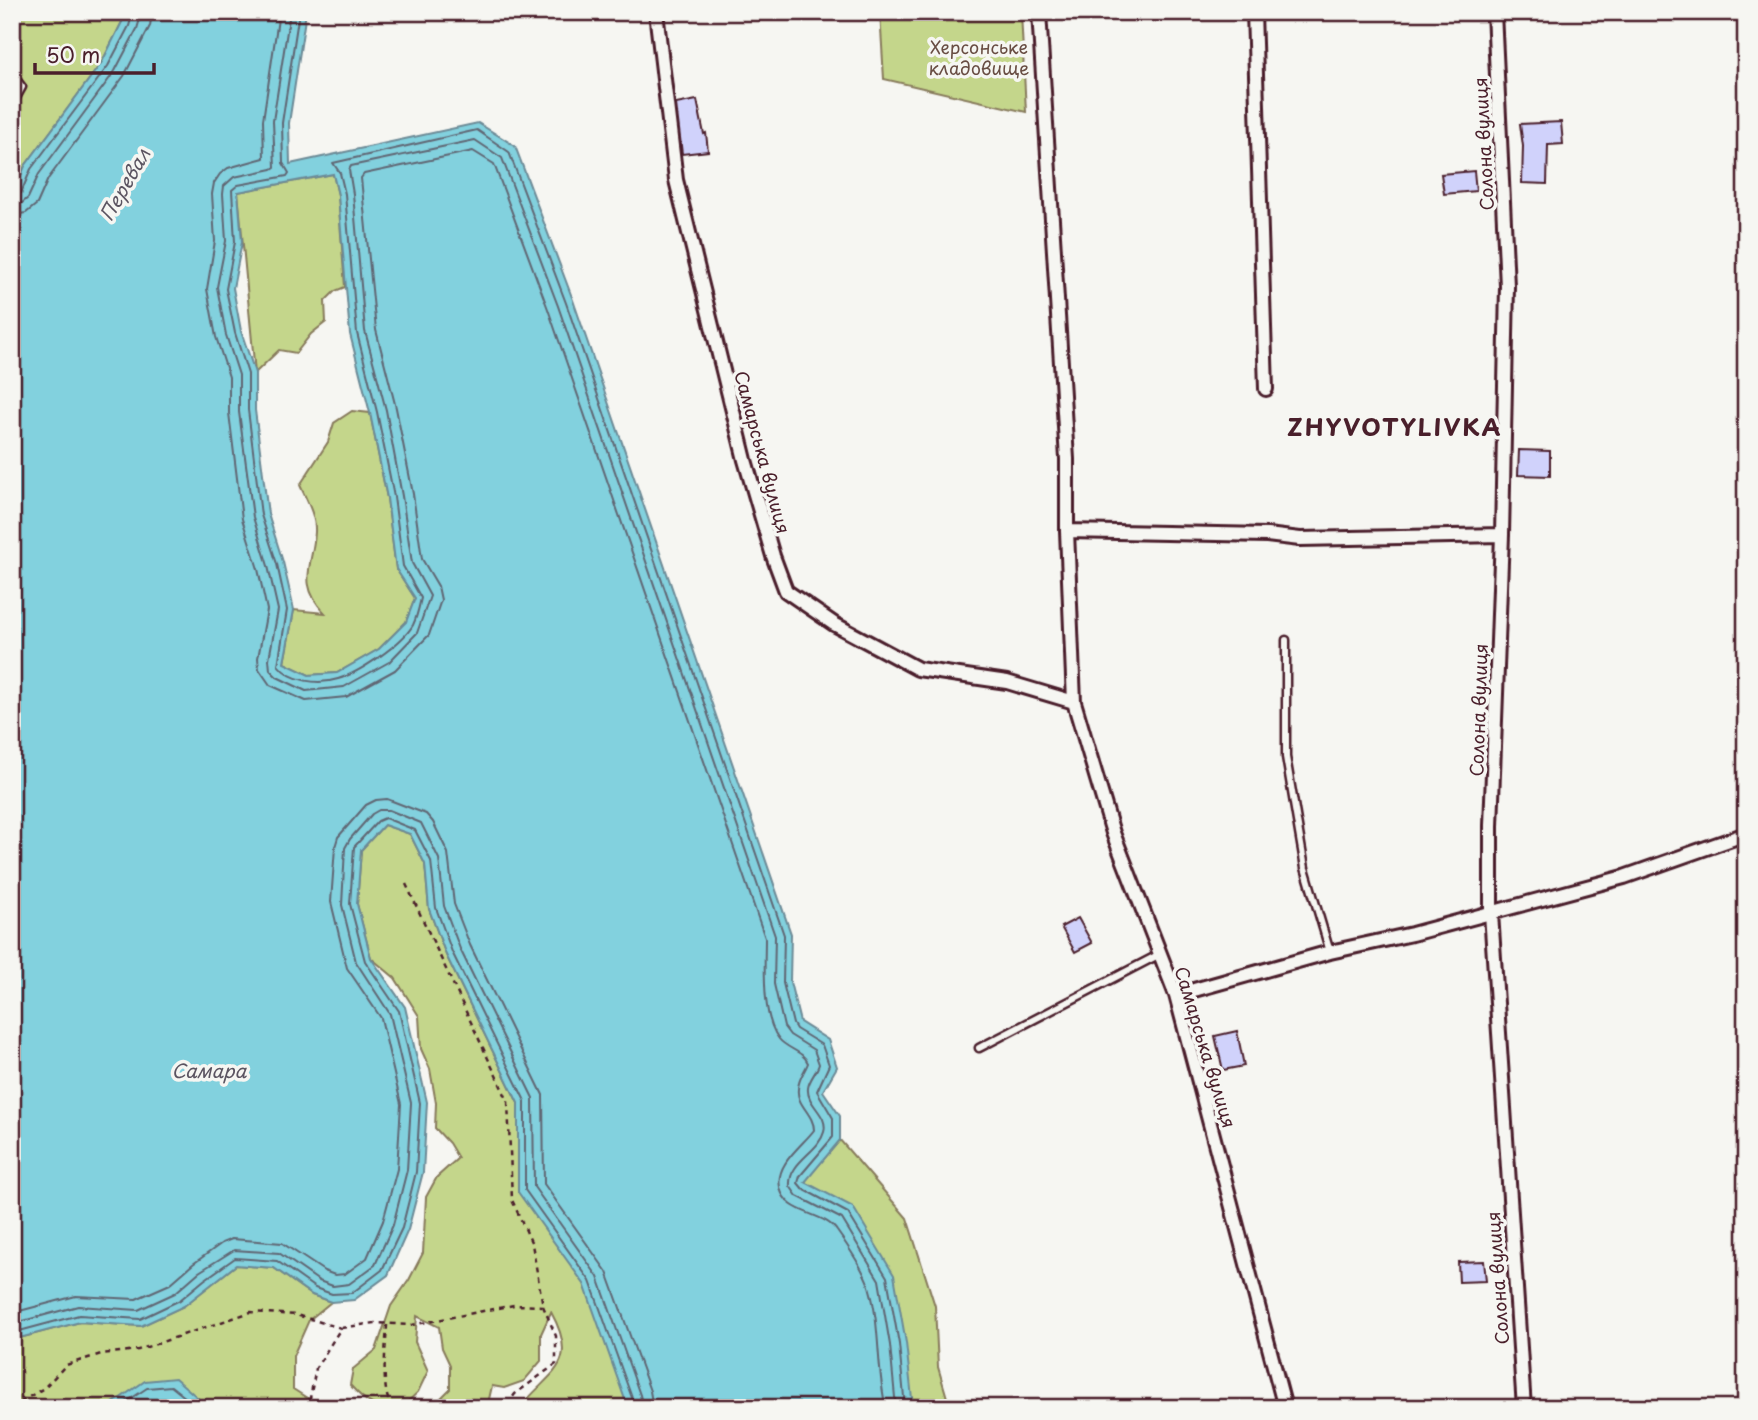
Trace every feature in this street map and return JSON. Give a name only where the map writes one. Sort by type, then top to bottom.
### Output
[{"type":"street","name":"Самарська вулиця","points":[[656,12],[676,180],[744,460],[786,592],[834,624],[918,669],[1007,682],[1074,702]]},
{"type":"street","name":"Самарська вулиця","points":[[1039,12],[1067,459],[1074,702],[1113,833],[1176,995],[1285,1408]]},
{"type":"street","points":[[1254,12],[1266,389]]},
{"type":"street","name":"Солона вулиця","points":[[1494,12],[1507,286],[1502,535],[1491,826],[1491,913],[1524,1408]]},
{"type":"street","points":[[1067,531],[1300,539],[1502,535]]},
{"type":"street","points":[[1176,995],[1330,952],[1412,934],[1624,877],[1746,834]]},
{"type":"lane","points":[[12,74],[22,87],[12,106]]},
{"type":"lane","points":[[1286,639],[1286,757],[1305,868],[1330,952]]},
{"type":"lane","points":[[979,1048],[1160,954]]},
{"type":"path","points":[[406,884],[508,1101],[512,1200],[532,1244],[543,1306],[556,1336],[556,1364],[515,1394],[505,1408]]},
{"type":"path","points":[[12,1407],[44,1388],[66,1365],[100,1354],[138,1350],[251,1312],[296,1315],[341,1328],[375,1323],[412,1325],[514,1305],[543,1306]]},
{"type":"path","points":[[387,1324],[385,1373],[388,1402],[392,1408]]},
{"type":"path","points":[[303,1408],[310,1398],[316,1368],[341,1328]]},
{"type":"green space","points":[[12,12],[127,12],[102,62],[25,166],[12,197]]},
{"type":"green space","name":"Херсонське кладовище","points":[[880,12],[1021,12],[1026,112],[884,79]]},
{"type":"green space","points":[[333,174],[338,195],[345,287],[335,291],[325,301],[326,322],[311,334],[296,353],[279,350],[255,373],[238,192]]},
{"type":"green space","points":[[352,411],[370,413],[387,498],[396,569],[415,598],[406,622],[379,649],[337,673],[309,675],[284,663],[294,610],[325,613],[316,602],[309,583],[315,526],[300,485],[328,442],[334,423]]},
{"type":"green space","points":[[384,825],[410,834],[425,864],[429,909],[446,955],[518,1103],[518,1192],[804,1182],[840,1140],[907,1218],[935,1306],[938,1367],[950,1408],[520,1408],[558,1367],[562,1357],[563,1345],[551,1312],[541,1334],[541,1361],[524,1381],[504,1388],[492,1386],[487,1408],[431,1408],[450,1389],[450,1365],[442,1348],[439,1327],[417,1316],[415,1342],[428,1371],[418,1392],[401,1408],[372,1404],[356,1392],[350,1385],[353,1369],[376,1350],[391,1306],[423,1253],[426,1197],[437,1177],[458,1158],[435,1128],[436,1103],[430,1069],[421,1049],[419,1016],[395,978],[371,958],[357,904],[361,850]]},
{"type":"green space","points":[[236,1265],[274,1268],[312,1295],[331,1302],[309,1320],[293,1356],[293,1389],[315,1403],[335,1400],[344,1408],[12,1408],[12,1340],[80,1322],[141,1326],[184,1306]]},
{"type":"water","name":"Самара","points":[[127,12],[306,12],[289,123],[290,164],[478,123],[515,146],[573,300],[791,934],[790,982],[800,1022],[828,1040],[837,1067],[823,1091],[840,1116],[840,1140],[805,1182],[853,1207],[894,1275],[906,1343],[913,1408],[628,1408],[584,1284],[518,1192],[518,1103],[446,955],[429,909],[425,864],[410,834],[384,825],[361,850],[357,904],[371,958],[405,1007],[427,1102],[423,1172],[408,1230],[388,1275],[354,1300],[331,1302],[312,1295],[274,1268],[236,1265],[184,1306],[141,1326],[80,1322],[12,1340],[12,197],[25,166],[102,62]],"holes":[[[333,174],[338,195],[350,334],[370,413],[387,498],[396,569],[415,598],[406,622],[379,649],[337,673],[309,675],[284,663],[294,610],[268,514],[255,410],[255,373],[241,331],[233,288],[242,242],[238,192]]]},
{"type":"water","points":[[175,1378],[198,1398],[200,1408],[106,1408],[145,1381]]},
{"type":"building","points":[[697,100],[708,151],[682,154],[676,104]]},
{"type":"building","points":[[1561,122],[1563,144],[1548,145],[1547,184],[1522,183],[1523,146],[1520,124]]},
{"type":"building","points":[[1474,171],[1476,191],[1444,194],[1441,174]]},
{"type":"building","points":[[1519,450],[1550,451],[1550,476],[1518,475]]},
{"type":"building","points":[[1078,918],[1092,943],[1075,952],[1061,927]]},
{"type":"building","points":[[1237,1031],[1244,1066],[1223,1070],[1215,1036]]},
{"type":"building","points":[[1484,1261],[1486,1281],[1459,1282],[1458,1262]]},
{"type":"district","name":"ZHYVOTYLIVKA","points":[[1395,426]]},
{"type":"water label","name":"Перевал","points":[[124,184]]}]
